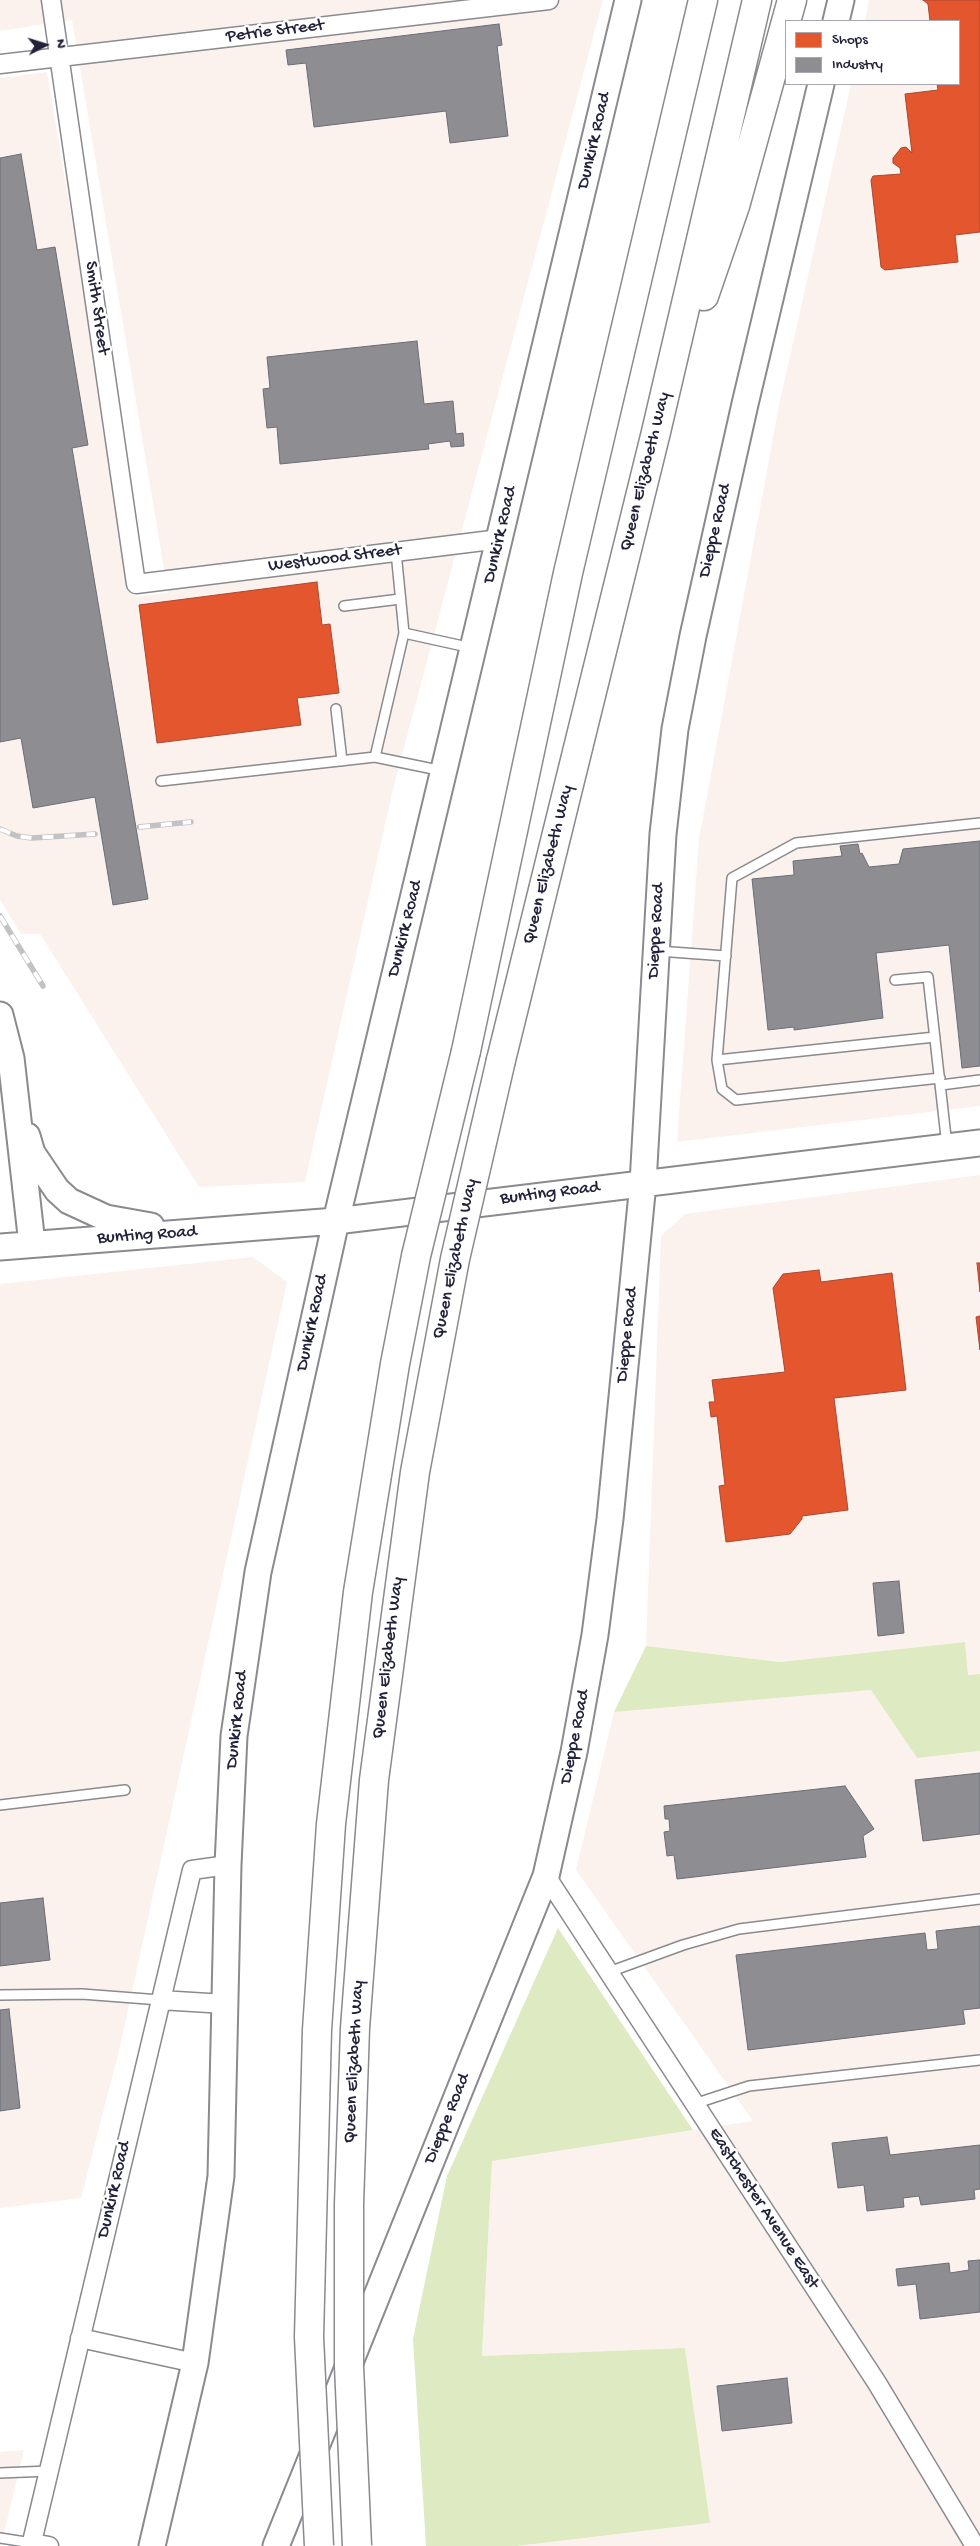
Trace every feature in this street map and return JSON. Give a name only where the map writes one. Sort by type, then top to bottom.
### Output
[{"type":"highway","name":"Queen Elizabeth Way","points":[[319,2546],[309,2337],[317,2030],[331,1824],[358,1592],[393,1373],[416,1256],[466,1051],[568,573],[702,0]]},
{"type":"highway","name":"Queen Elizabeth Way","points":[[357,2546],[349,2366],[349,2204],[355,2028],[374,1780],[415,1472],[455,1259],[501,1060],[656,432],[757,0]]},
{"type":"highway","points":[[786,20],[792,0]]},
{"type":"highway","points":[[656,432],[735,206],[785,25]]},
{"type":"street","name":"Smith Street","points":[[51,0],[61,57],[136,584],[169,580]]},
{"type":"street","name":"Petrie Street","points":[[0,64],[549,0]]},
{"type":"street","name":"Dunkirk Road","points":[[152,2546],[195,2363],[221,2176],[228,1865],[234,1736],[258,1572],[336,1221],[628,0]]},
{"type":"street","points":[[836,20],[841,0]]},
{"type":"street","name":"Dieppe Road","points":[[276,2546],[546,1876],[574,1752],[595,1635],[610,1520],[643,1183],[667,792],[683,685],[745,404],[821,85]]},
{"type":"street","name":"Westwood Street","points":[[169,580],[500,539]]},
{"type":"street","points":[[0,1015],[12,1058],[32,1244]]},
{"type":"street","points":[[18,1120],[32,1153],[57,1190],[69,1201],[106,1218],[198,1232]]},
{"type":"street","name":"Bunting Road","points":[[0,1247],[336,1221],[980,1143]]},
{"type":"street","name":"Dunkirk Road","points":[[37,2545],[49,2471],[192,1870],[228,1865]]},
{"type":"street","name":"Eastchester Avenue East","points":[[546,1876],[877,2383],[975,2546]]},
{"type":"street","points":[[160,2000],[225,2004]]},
{"type":"street","points":[[80,2338],[195,2363]]},
{"type":"lane","points":[[375,757],[404,633],[396,552]]},
{"type":"lane","points":[[344,606],[400,599]]},
{"type":"lane","points":[[404,633],[474,648]]},
{"type":"lane","points":[[336,709],[342,761]]},
{"type":"lane","points":[[161,781],[375,757],[444,772]]},
{"type":"lane","points":[[980,822],[796,843],[732,878],[718,1060],[722,1089],[736,1100],[940,1081],[980,1080]]},
{"type":"lane","points":[[656,950],[726,956]]},
{"type":"lane","points":[[895,980],[928,977],[947,1147]]},
{"type":"lane","points":[[718,1060],[935,1037]]},
{"type":"lane","points":[[0,1805],[125,1790]]},
{"type":"lane","points":[[608,1972],[684,1945],[739,1929],[980,1899]]},
{"type":"lane","points":[[0,1995],[82,1994],[160,2000]]},
{"type":"lane","points":[[694,2104],[749,2086],[980,2060]]},
{"type":"lane","points":[[0,2473],[49,2471]]},
{"type":"lane","points":[[0,2538],[37,2545]]},
{"type":"shaded area","points":[[0,0],[603,0],[393,789],[305,1182],[199,1187],[40,934],[21,934],[0,900],[0,78],[47,72],[135,597],[168,593],[72,20],[0,31]]},
{"type":"shaded area","points":[[869,0],[980,0],[980,1106],[677,1142],[699,839],[779,405],[851,85],[960,85],[960,20],[865,20]]},
{"type":"shaded area","points":[[980,1175],[980,1674],[968,1675],[965,1642],[780,1662],[646,1646],[661,1236],[685,1214]]},
{"type":"shaded area","points":[[253,1257],[287,1282],[119,2051],[81,2198],[0,2208],[0,1284]]},
{"type":"shaded area","points":[[871,1690],[917,1758],[980,1751],[980,2546],[517,2546],[710,2523],[685,2348],[482,2356],[492,2160],[753,2121],[576,1870],[614,1712]]},
{"type":"shaded area","points":[[24,2450],[1,2546],[0,2546],[0,2452]]},
{"type":"green space","points":[[965,1642],[968,1675],[980,1674],[980,1751],[917,1758],[871,1690],[614,1712],[646,1646],[780,1662]]},
{"type":"green space","points":[[558,1928],[693,2130],[492,2161],[482,2356],[685,2348],[710,2523],[517,2546],[426,2546],[413,2339],[447,2176]]},
{"type":"building: Shops","points":[[923,0],[980,0],[980,232],[955,235],[958,262],[885,270],[881,267],[871,180],[873,176],[901,174],[900,168],[893,163],[893,158],[901,148],[906,147],[912,153],[905,94],[938,90],[937,85],[960,85],[960,20],[930,20],[928,4]]},
{"type":"building: Shops","points":[[317,582],[322,625],[330,624],[339,693],[297,698],[301,725],[157,743],[139,605]]},
{"type":"building: Shops","points":[[977,1263],[980,1263],[980,1292]]},
{"type":"building: Shops","points":[[819,1270],[821,1282],[892,1273],[906,1390],[834,1398],[848,1510],[802,1516],[802,1519],[790,1534],[726,1542],[719,1486],[725,1485],[717,1416],[711,1417],[709,1402],[715,1402],[712,1380],[785,1372],[773,1288],[783,1274]]},
{"type":"building: Shops","points":[[980,1316],[980,1350],[976,1317]]},
{"type":"building: Industry","points":[[499,24],[502,45],[497,46],[508,136],[450,143],[446,111],[314,127],[306,63],[288,65],[286,50]]},
{"type":"building: Industry","points":[[21,154],[37,250],[55,247],[88,445],[72,448],[148,899],[113,905],[95,797],[33,808],[21,738],[0,742],[0,158]]},
{"type":"building: Industry","points":[[417,341],[424,404],[453,401],[456,434],[463,433],[464,446],[451,447],[450,441],[428,444],[429,449],[280,464],[277,427],[267,428],[263,389],[270,388],[267,357]]},
{"type":"building: Industry","points":[[980,841],[980,1066],[962,1068],[949,945],[876,953],[883,1018],[794,1030],[794,1027],[768,1030],[752,879],[794,875],[793,861],[842,856],[840,846],[858,844],[860,854],[862,853],[869,867],[899,864],[903,849]]},
{"type":"building: Industry","points":[[899,1581],[904,1633],[878,1636],[873,1583]]},
{"type":"building: Industry","points":[[980,1773],[980,1834],[923,1841],[915,1780]]},
{"type":"building: Industry","points":[[845,1786],[874,1829],[863,1836],[866,1857],[677,1879],[674,1855],[667,1856],[664,1832],[670,1831],[669,1819],[665,1819],[664,1806]]},
{"type":"building: Industry","points":[[43,1898],[50,1960],[0,1966],[0,1903]]},
{"type":"building: Industry","points":[[980,1926],[980,2008],[963,2010],[965,2024],[748,2050],[736,1955],[925,1933],[927,1950],[938,1949],[936,1931]]},
{"type":"building: Industry","points":[[9,2009],[20,2108],[0,2111],[0,2010]]},
{"type":"building: Industry","points":[[887,2137],[890,2155],[980,2145],[980,2189],[974,2190],[975,2199],[921,2205],[919,2196],[903,2198],[904,2207],[867,2211],[864,2185],[838,2188],[832,2143]]},
{"type":"building: Industry","points":[[980,2260],[980,2312],[920,2319],[916,2284],[898,2286],[896,2269],[949,2263],[950,2273],[969,2270],[968,2261]]},
{"type":"building: Industry","points":[[787,2378],[792,2423],[722,2431],[717,2386]]},
{"type":"railway","points":[[139,827],[191,822]]},
{"type":"railway","points":[[0,829],[17,836],[32,838],[95,834]]},
{"type":"railway","points":[[0,916],[43,986]]}]
